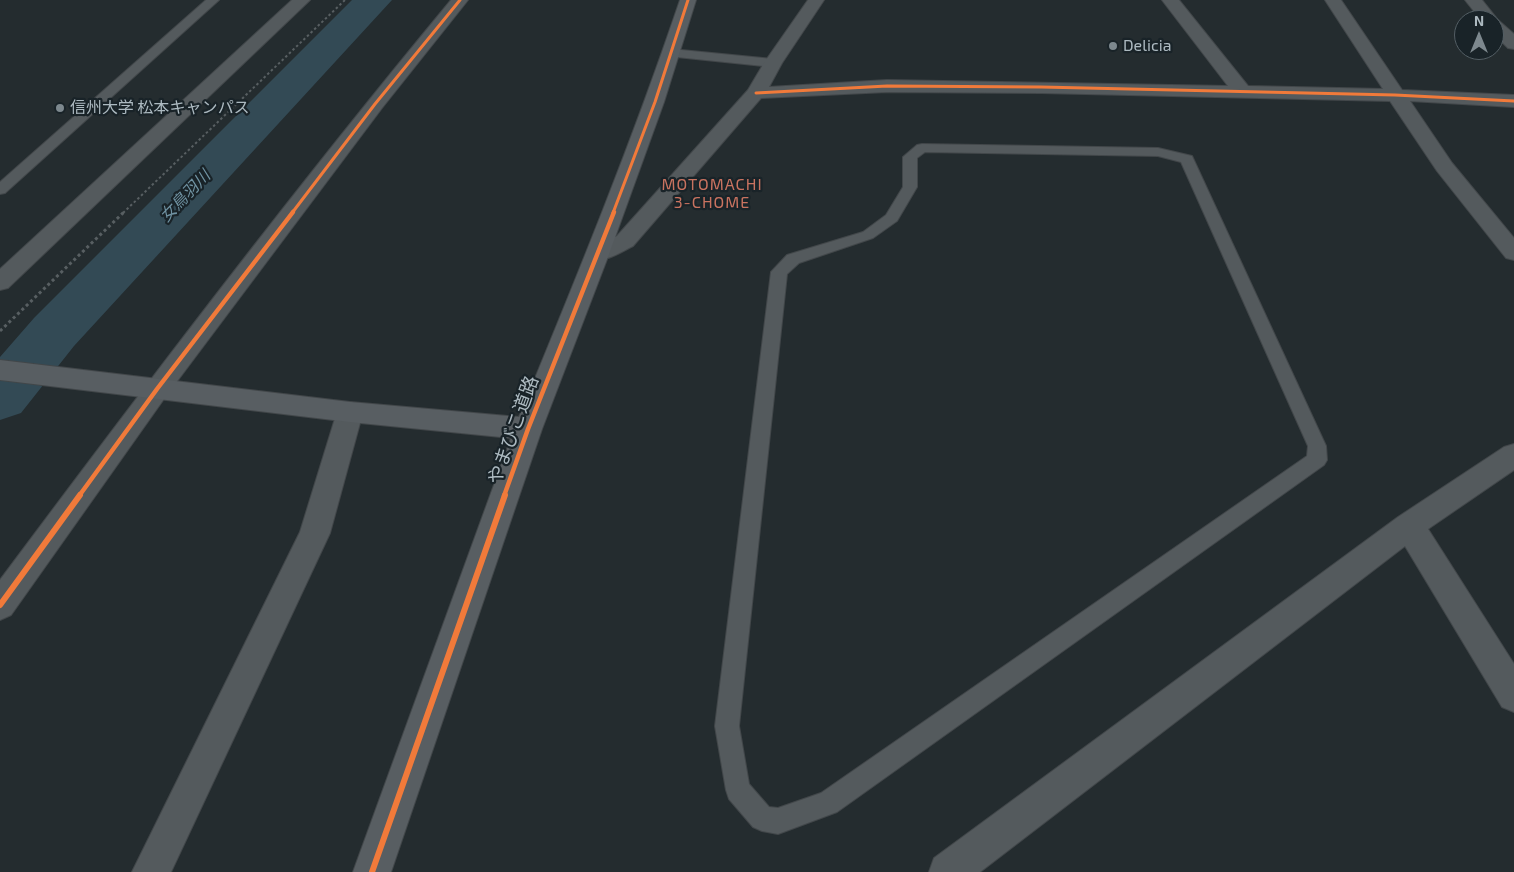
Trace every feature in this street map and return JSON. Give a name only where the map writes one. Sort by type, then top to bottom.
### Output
[{"type":"street","points":[[0,282],[302,0]]},
{"type":"street","points":[[0,605],[148,388],[460,0]]},
{"type":"street","name":"やまびこ道路","points":[[372,872],[528,429],[598,254],[655,102],[688,0]]},
{"type":"street","points":[[598,254],[625,241],[756,93],[773,63],[816,0]]},
{"type":"street","points":[[1170,0],[1243,92]]},
{"type":"street","points":[[1333,0],[1444,167],[1514,252]]},
{"type":"street","points":[[1473,0],[1482,10]]},
{"type":"street","points":[[1504,34],[1514,44]]},
{"type":"street","points":[[756,93],[887,86],[1041,87],[1395,95],[1514,101]]},
{"type":"street","points":[[0,370],[350,412],[528,429]]},
{"type":"street","points":[[151,872],[315,533],[350,412]]},
{"type":"street","points":[[948,872],[1409,526],[1514,455]]},
{"type":"street","points":[[1409,526],[1514,695]]},
{"type":"lane","points":[[0,190],[213,0]]},
{"type":"lane","points":[[671,53],[773,63]]},
{"type":"lane","points":[[922,148],[1158,152],[1187,159],[1317,446],[1317,460],[828,803],[778,821],[762,818],[738,790],[727,726],[779,272],[793,258],[868,235],[892,218],[910,187],[910,157],[922,148]]},
{"type":"path","points":[[0,331],[345,0]]},
{"type":"waterway","name":"女鳥羽川","points":[[0,397],[54,332],[312,61],[373,0]]},
{"type":"cycle path","points":[[0,605],[157,389],[375,104],[460,0]]},
{"type":"cycle path","points":[[372,872],[528,429],[598,254],[655,102],[688,0]]},
{"type":"cycle path","points":[[756,93],[887,86],[1041,87],[1395,95],[1514,101]]},
{"type":"place","name":"Delicia","points":[[1113,46]]},
{"type":"place","name":"信州大学 松本キャンパス","points":[[60,108]]},
{"type":"district","name":"MOTOMACHI 3-CHOME","points":[[712,194]]}]
